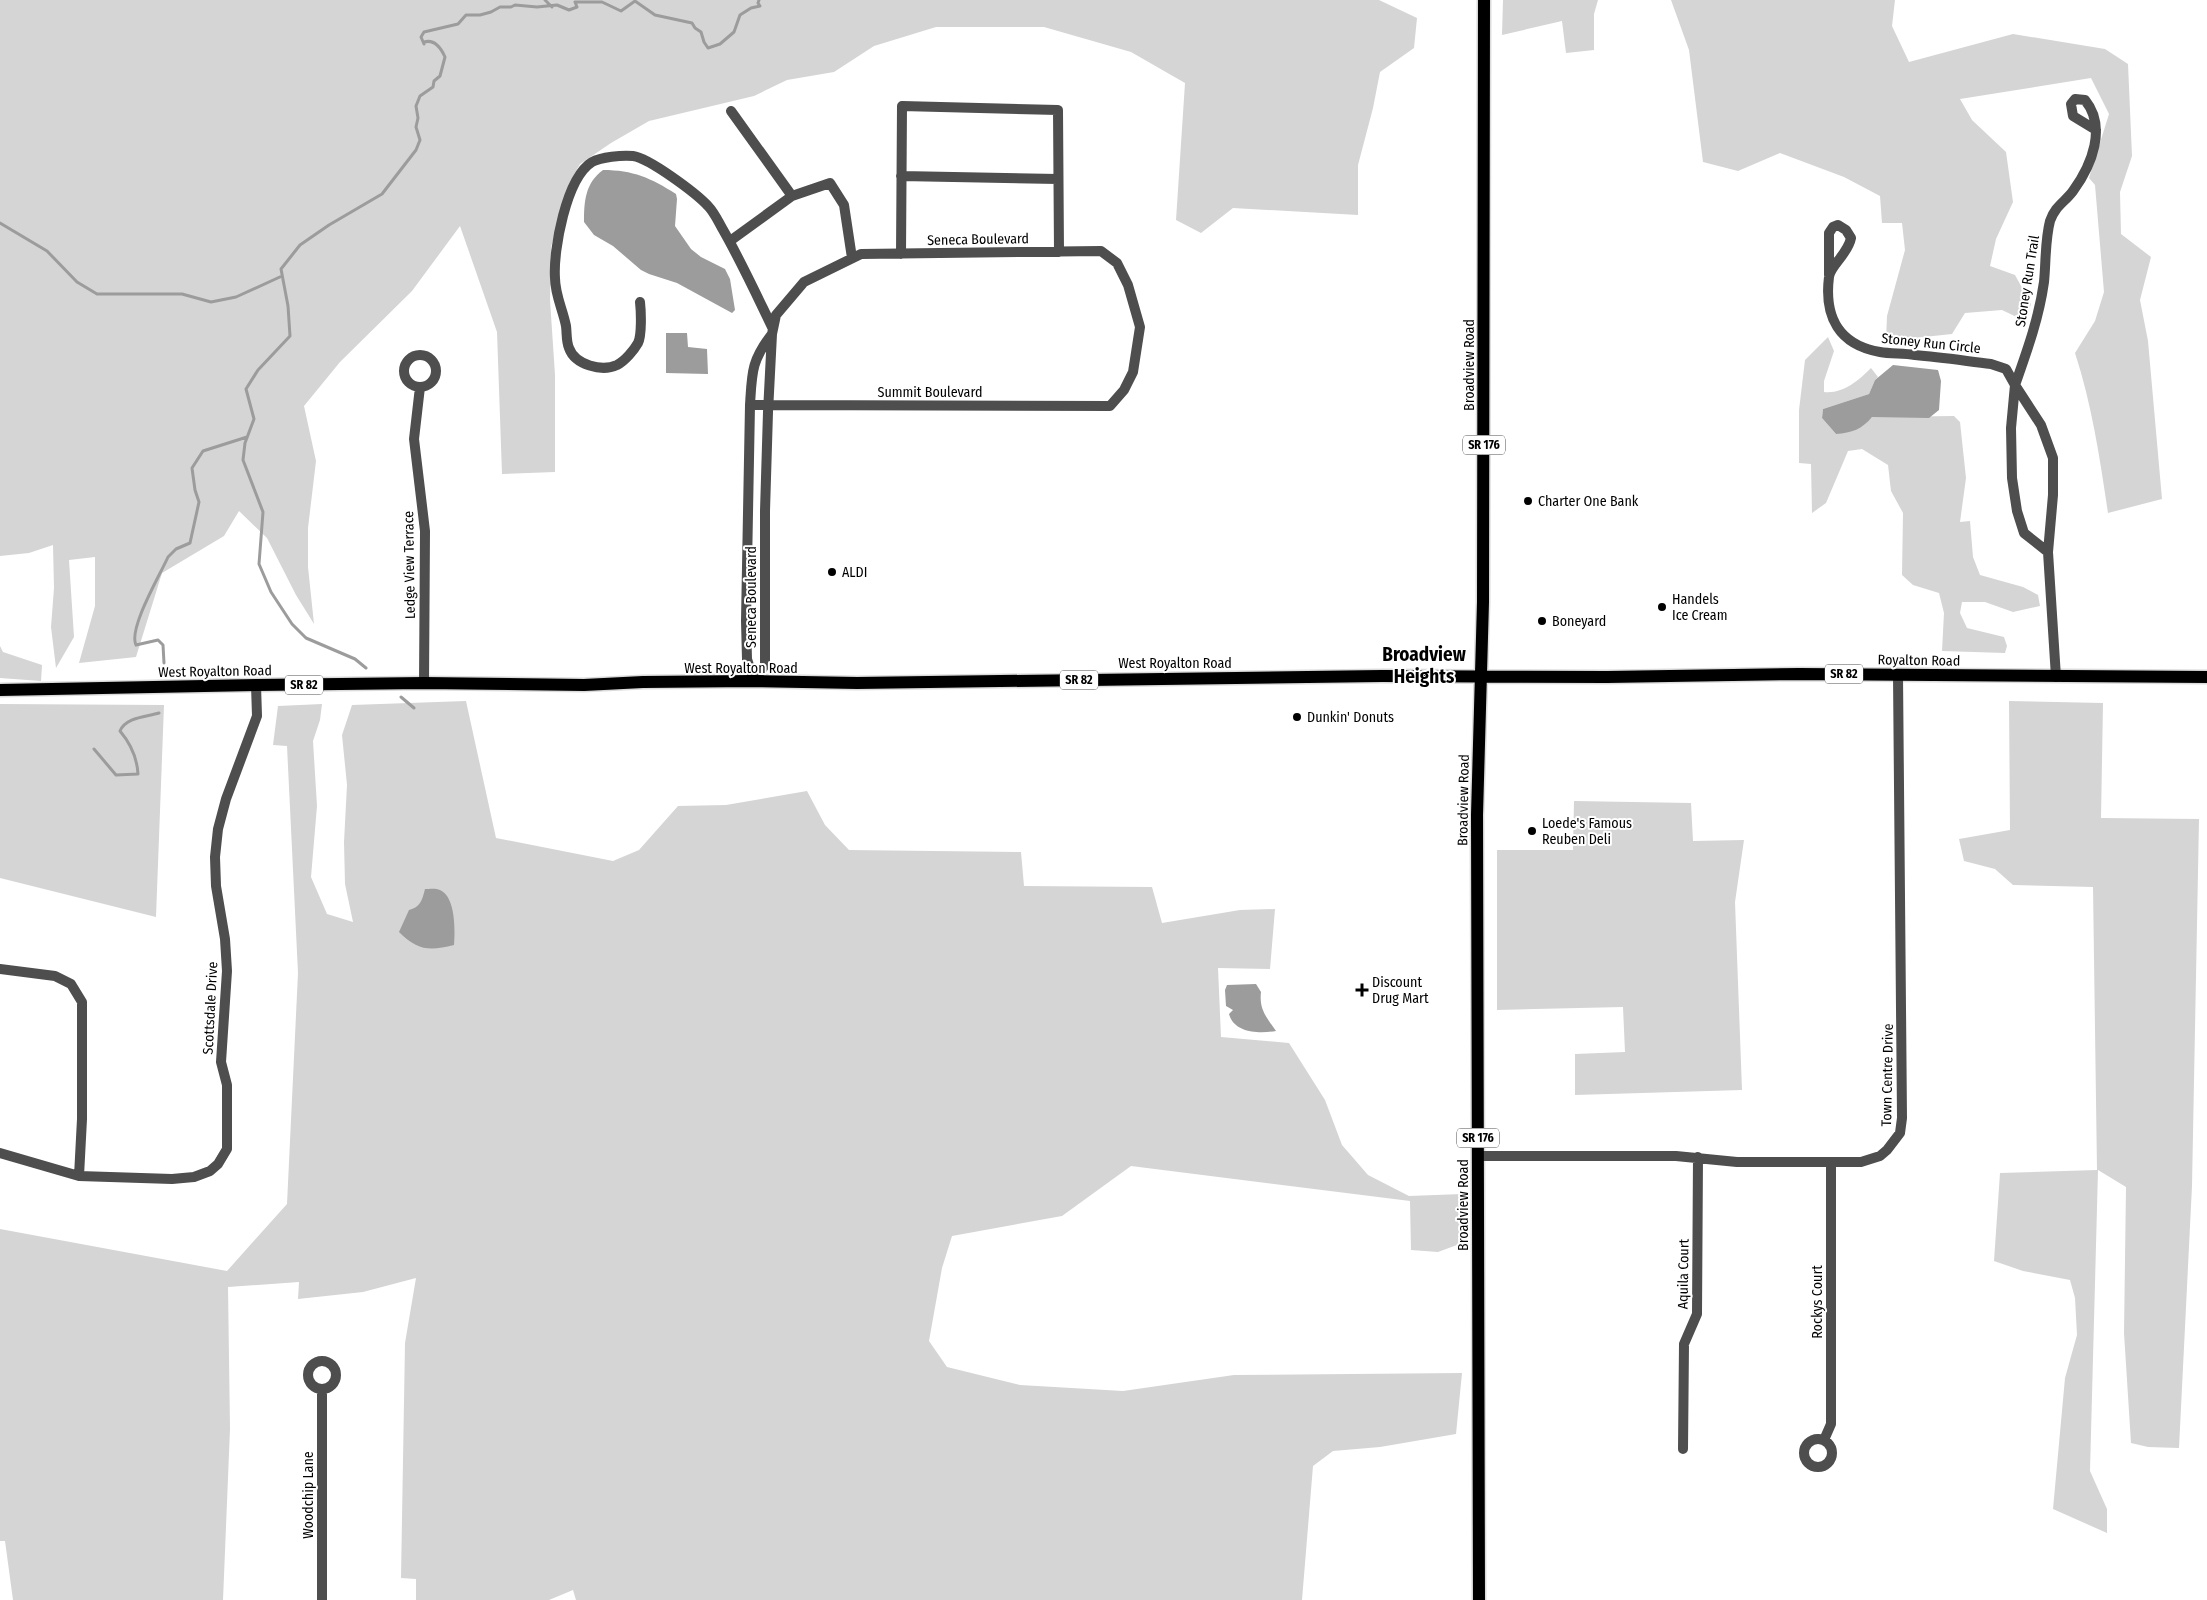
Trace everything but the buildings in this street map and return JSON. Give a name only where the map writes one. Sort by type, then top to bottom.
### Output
[{"type":"main road","name":"Broadview Road","points":[[1479,1600],[1477,806],[1484,602],[1484,0]]},
{"type":"main road","name":"Royalton Road","points":[[1481,676],[1898,675],[2207,677]]},
{"type":"main road","name":"West Royalton Road","points":[[0,690],[424,683],[584,685],[643,682],[848,683],[1161,678],[1481,676]]},
{"type":"street","points":[[901,254],[902,106],[1058,110],[1059,252]]},
{"type":"street","points":[[731,111],[792,196]]},
{"type":"street","name":"Stoney Run Trail","points":[[2048,552],[2024,533],[2017,511],[2012,478],[2011,428],[2015,385],[2034,332],[2043,283],[2050,221],[2057,206],[2073,192],[2092,158],[2096,130]]},
{"type":"street","points":[[640,302],[639,341],[627,357],[617,365],[605,366],[585,365],[574,357],[569,349],[566,327],[556,296],[554,263],[567,203],[580,176],[592,162],[606,158],[633,156],[647,160],[709,207],[730,241],[773,332]]},
{"type":"street","points":[[901,176],[1058,179]]},
{"type":"street","points":[[730,241],[792,196],[830,182],[844,205],[852,258]]},
{"type":"street","name":"Seneca Boulevard","points":[[754,682],[766,665],[765,511],[768,405],[773,332],[776,315],[804,282],[861,254],[1101,251],[1117,263],[1128,285],[1140,327],[1134,372],[1124,390],[1110,406]]},
{"type":"street","name":"Stoney Run Circle","points":[[1829,275],[1832,318],[1844,338],[1863,348],[1881,353],[1991,364],[2006,369],[2015,385]]},
{"type":"street","name":"Seneca Boulevard","points":[[754,682],[747,659],[746,621],[750,405],[752,370],[759,351],[773,332]]},
{"type":"street","points":[[2015,385],[2041,425],[2053,458],[2053,495],[2048,552],[2056,677]]},
{"type":"street","name":"Ledge View Terrace","points":[[420,387],[414,439],[425,537],[424,683]]},
{"type":"street","name":"Summit Boulevard","points":[[750,405],[1110,406]]},
{"type":"street","name":"Town Centre Drive","points":[[1478,1156],[1698,1157],[1737,1162],[1861,1162],[1880,1156],[1894,1142],[1900,1133],[1902,1124],[1902,944],[1898,675]]},
{"type":"street","name":"Scottsdale Drive","points":[[0,1152],[79,1176],[172,1179],[194,1177],[210,1171],[218,1164],[227,1149],[227,1085],[221,1056],[227,971],[225,939],[216,886],[215,857],[218,829],[226,799],[256,716],[256,685]]},
{"type":"street","points":[[0,969],[55,976],[71,984],[82,1002],[82,1119],[79,1176]]},
{"type":"street","name":"Aquila Court","points":[[1683,1450],[1684,1344],[1697,1314],[1698,1157]]},
{"type":"street","name":"Rockys Court","points":[[1824,1440],[1831,1424],[1831,1162]]},
{"type":"street","name":"Woodchip Lane","points":[[322,1389],[322,1600]]},
{"type":"shaded area","points":[[0,0],[1379,0],[1417,18],[1414,48],[1380,72],[1358,165],[1358,215],[1233,208],[1201,233],[1176,220],[1185,83],[1131,52],[1044,27],[936,27],[874,46],[834,72],[787,80],[754,96],[649,121],[580,164],[571,180],[551,247],[550,300],[555,375],[555,472],[502,474],[497,332],[460,226],[412,291],[340,362],[304,406],[316,461],[308,528],[308,567],[314,624],[296,595],[267,538],[239,511],[224,536],[162,573],[136,657],[79,663],[95,606],[95,557],[69,560],[74,637],[56,668],[51,627],[54,588],[53,545],[29,553],[0,556]]},
{"type":"shaded area","points":[[1503,0],[1598,0],[1594,14],[1594,50],[1566,53],[1562,21],[1502,35]]},
{"type":"shaded area","points":[[1671,0],[1895,0],[1892,26],[1909,62],[2013,34],[2105,49],[2128,64],[2132,156],[2120,192],[2121,234],[2151,257],[2140,300],[2148,341],[2162,499],[2108,513],[2091,412],[2075,353],[2095,321],[2104,292],[2095,185],[2089,178],[2109,114],[2091,78],[1960,99],[1972,120],[2006,152],[2013,202],[1996,239],[1990,266],[2015,275],[2031,304],[2025,321],[2002,310],[1965,313],[1952,334],[1886,341],[1887,316],[1905,250],[1902,223],[1882,223],[1880,196],[1844,177],[1780,153],[1738,171],[1703,162],[1689,50]]},
{"type":"shaded area","points":[[603,170],[633,173],[676,194],[675,226],[691,249],[701,257],[725,269],[730,279],[735,310],[732,313],[677,283],[641,270],[613,246],[594,235],[584,222],[584,207],[592,181]]},
{"type":"shaded area","points":[[666,333],[687,333],[688,347],[707,349],[708,374],[666,373]]},
{"type":"shaded area","points":[[1828,337],[1834,351],[1824,381],[1824,392],[1844,389],[1871,368],[1878,377],[1869,394],[1823,409],[1822,418],[1836,434],[1872,417],[1954,416],[1960,422],[1966,478],[1960,522],[1970,521],[1973,557],[1980,575],[2023,587],[2038,595],[2040,606],[2013,612],[1985,602],[1962,602],[1960,613],[1967,628],[2004,637],[2007,646],[2005,653],[1942,651],[1944,613],[1939,593],[1913,585],[1902,575],[1903,513],[1891,491],[1888,465],[1862,449],[1848,451],[1826,503],[1812,513],[1811,464],[1799,463],[1799,410],[1805,360]]},
{"type":"shaded area","points":[[1893,365],[1938,370],[1941,381],[1939,410],[1929,418],[1872,417],[1856,430],[1836,434],[1822,418],[1823,409],[1869,394],[1875,380]]},
{"type":"shaded area","points":[[0,646],[3,652],[42,665],[41,681],[0,678]]},
{"type":"shaded area","points":[[466,701],[496,838],[613,861],[639,850],[678,806],[726,805],[807,791],[825,825],[849,850],[1021,852],[1024,886],[1152,887],[1162,923],[1240,910],[1275,909],[1270,969],[1218,968],[1221,1037],[1289,1043],[1325,1100],[1342,1145],[1368,1175],[1409,1196],[1462,1194],[1465,1242],[1438,1252],[1411,1250],[1410,1201],[1131,1166],[1062,1216],[952,1236],[942,1268],[929,1341],[947,1367],[1020,1385],[1123,1391],[1234,1375],[1462,1373],[1456,1434],[1380,1447],[1333,1451],[1313,1466],[1302,1600],[576,1600],[573,1590],[549,1600],[416,1600],[416,1579],[401,1578],[405,1343],[416,1278],[363,1292],[298,1299],[299,1282],[228,1287],[230,1429],[223,1600],[13,1600],[5,1541],[0,1541],[0,1229],[227,1271],[287,1204],[298,973],[287,746],[273,745],[278,706],[322,704],[320,720],[313,741],[317,806],[311,877],[327,914],[353,922],[345,884],[344,842],[347,785],[342,735],[352,705]]},
{"type":"shaded area","points":[[2009,701],[2103,703],[2101,818],[2199,819],[2192,1186],[2179,1448],[2148,1447],[2131,1443],[2124,1333],[2126,1187],[2098,1170],[2090,1471],[2107,1509],[2107,1533],[2053,1509],[2065,1378],[2077,1335],[2075,1298],[2070,1280],[2023,1271],[1994,1261],[2000,1173],[2097,1170],[2093,887],[2013,885],[1995,869],[1964,861],[1959,839],[2010,830]]},
{"type":"shaded area","points":[[0,704],[164,705],[156,917],[0,878]]},
{"type":"shaded area","points":[[1574,801],[1691,803],[1693,841],[1744,840],[1735,902],[1742,1090],[1575,1095],[1575,1054],[1625,1052],[1623,1007],[1497,1010],[1497,850],[1573,850]]},
{"type":"shaded area","points":[[425,889],[440,890],[449,900],[453,915],[454,945],[431,949],[425,948],[412,943],[399,932],[409,910],[420,903]]},
{"type":"shaded area","points":[[1256,984],[1261,992],[1261,1003],[1264,1013],[1276,1031],[1255,1032],[1242,1029],[1236,1025],[1229,1014],[1233,1010],[1226,1006],[1225,990],[1227,985]]},
{"type":"waterway","points":[[545,0],[552,7]]},
{"type":"waterway","points":[[366,668],[355,659],[306,638],[292,624],[271,592],[259,564],[263,512],[243,460],[245,443],[254,419],[246,389],[258,370],[290,336],[288,306],[281,269],[300,245],[329,225],[382,194],[416,150],[420,140],[416,127],[418,118],[416,106],[420,96],[433,87],[434,81],[440,76],[445,57],[434,43],[428,41],[424,42],[424,44],[421,37],[424,32],[458,24],[466,15],[480,15],[500,7],[557,5],[569,10],[577,7],[575,2],[602,2],[621,11],[635,1],[655,15],[692,23],[701,32],[708,48],[720,44],[734,32],[740,15],[751,8],[760,6],[759,0]]},
{"type":"waterway","points":[[0,223],[47,251],[77,282],[97,294],[182,294],[211,302],[236,297],[282,276]]},
{"type":"waterway","points":[[164,663],[163,645],[158,640],[136,645],[136,627],[168,557],[176,549],[190,543],[199,502],[192,468],[203,451],[247,437]]},
{"type":"waterway","points":[[401,697],[414,708]]},
{"type":"waterway","points":[[94,749],[116,775],[138,774],[133,751],[120,731],[123,726],[132,720],[159,713]]},
{"type":"place","name":"Charter One Bank","points":[[1528,501]]},
{"type":"place","name":"ALDI","points":[[832,572]]},
{"type":"place","name":"Handels Ice Cream","points":[[1662,607]]},
{"type":"place","name":"Boneyard","points":[[1542,621]]},
{"type":"place","name":"Dunkin' Donuts","points":[[1297,717]]},
{"type":"place","name":"Loede's Famous Reuben Deli","points":[[1532,831]]},
{"type":"place","name":"Discount Drug Mart","points":[[1362,990]]},
{"type":"district","name":"Broadview Heights","points":[[1424,665]]}]
